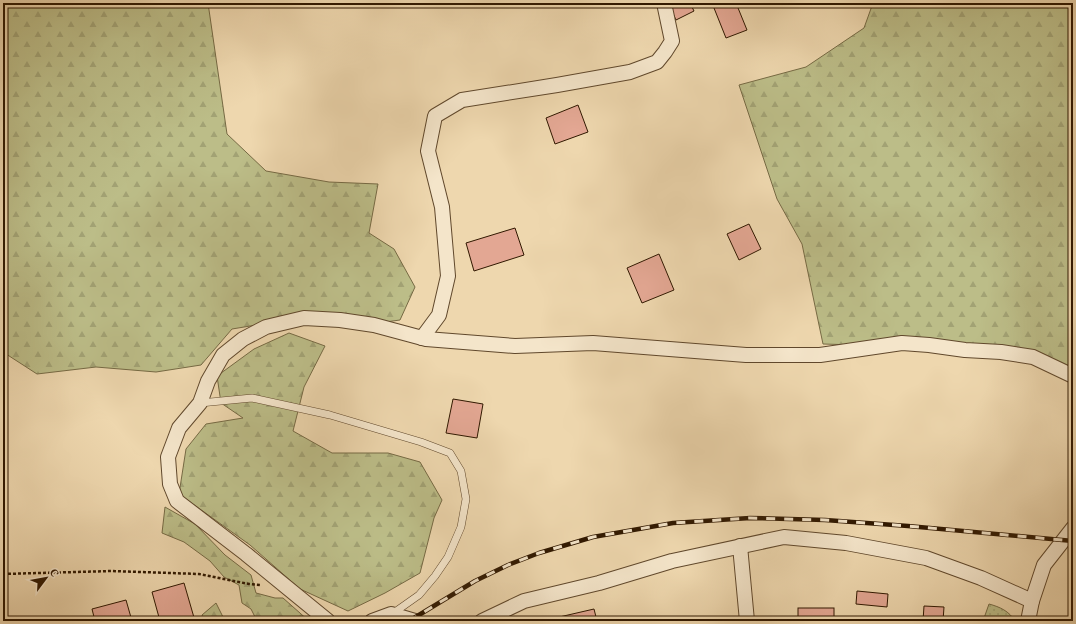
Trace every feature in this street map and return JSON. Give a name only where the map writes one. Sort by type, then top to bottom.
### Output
[{"type":"street","points":[[422,338],[440,315],[448,276],[442,207],[428,151],[435,116],[462,100],[630,72],[657,62],[672,41],[664,3]]},
{"type":"street","points":[[328,621],[178,501],[170,484],[168,457],[179,428],[200,403],[208,381],[223,356],[243,339],[266,327],[304,318],[340,320],[374,325],[422,338],[515,346],[593,343],[746,356],[820,355],[902,343],[929,344],[965,350],[1001,352],[1033,357],[1073,376]]},
{"type":"street","points":[[1028,621],[1032,601],[1044,565],[1073,528]]},
{"type":"street","points":[[482,621],[524,600],[599,583],[672,561],[784,537],[846,543],[926,558],[982,578],[1032,601]]},
{"type":"street","points":[[740,546],[747,621]]},
{"type":"street","points":[[372,621],[391,614],[415,621]]},
{"type":"lane","points":[[200,403],[252,398],[330,415],[421,442],[450,453],[461,470],[466,499],[461,527],[448,557],[435,576],[419,595],[391,614]]},
{"type":"path","points":[[3,574],[112,572],[199,574],[249,584],[286,587]]},
{"type":"green space","points":[[3,3],[208,3],[227,134],[266,171],[329,182],[378,184],[369,233],[394,249],[415,287],[400,320],[363,325],[311,316],[232,329],[201,365],[156,372],[96,367],[37,374],[3,352]]},
{"type":"green space","points":[[873,3],[1073,3],[1073,377],[1061,365],[957,348],[823,344],[802,244],[777,199],[739,85],[806,67],[864,28]]},
{"type":"green space","points":[[289,333],[325,346],[304,387],[293,431],[332,453],[388,453],[420,462],[442,500],[434,518],[420,573],[385,593],[348,611],[300,589],[250,545],[179,494],[186,449],[206,424],[243,418],[221,403],[217,376],[254,349]]},
{"type":"green space","points":[[165,507],[195,524],[225,555],[251,575],[256,593],[275,598],[283,598],[309,621],[257,621],[251,609],[242,603],[239,585],[224,577],[210,561],[184,542],[162,533]]},
{"type":"green space","points":[[216,603],[225,621],[204,621],[202,615]]},
{"type":"green space","points":[[989,604],[1004,610],[1015,621],[983,621]]},
{"type":"building","points":[[668,3],[690,3],[694,11],[676,20]]},
{"type":"building","points":[[712,3],[736,3],[747,30],[726,38]]},
{"type":"building","points":[[578,105],[588,132],[555,144],[546,118]]},
{"type":"building","points":[[749,224],[761,249],[739,260],[727,234]]},
{"type":"building","points":[[515,228],[524,255],[474,271],[466,243]]},
{"type":"building","points":[[659,254],[674,290],[642,303],[627,268]]},
{"type":"building","points":[[453,399],[483,404],[477,438],[446,433]]},
{"type":"building","points":[[184,583],[195,621],[160,621],[152,592]]},
{"type":"building","points":[[857,591],[888,594],[887,607],[856,604]]},
{"type":"building","points":[[126,600],[132,621],[95,621],[92,609]]},
{"type":"building","points":[[924,606],[944,607],[943,621],[923,621]]},
{"type":"building","points":[[798,608],[834,608],[834,621],[798,621]]},
{"type":"building","points":[[594,609],[597,621],[542,621]]},
{"type":"railway","points":[[409,621],[475,581],[508,565],[539,553],[593,537],[673,523],[750,518],[825,520],[1073,541]]}]
